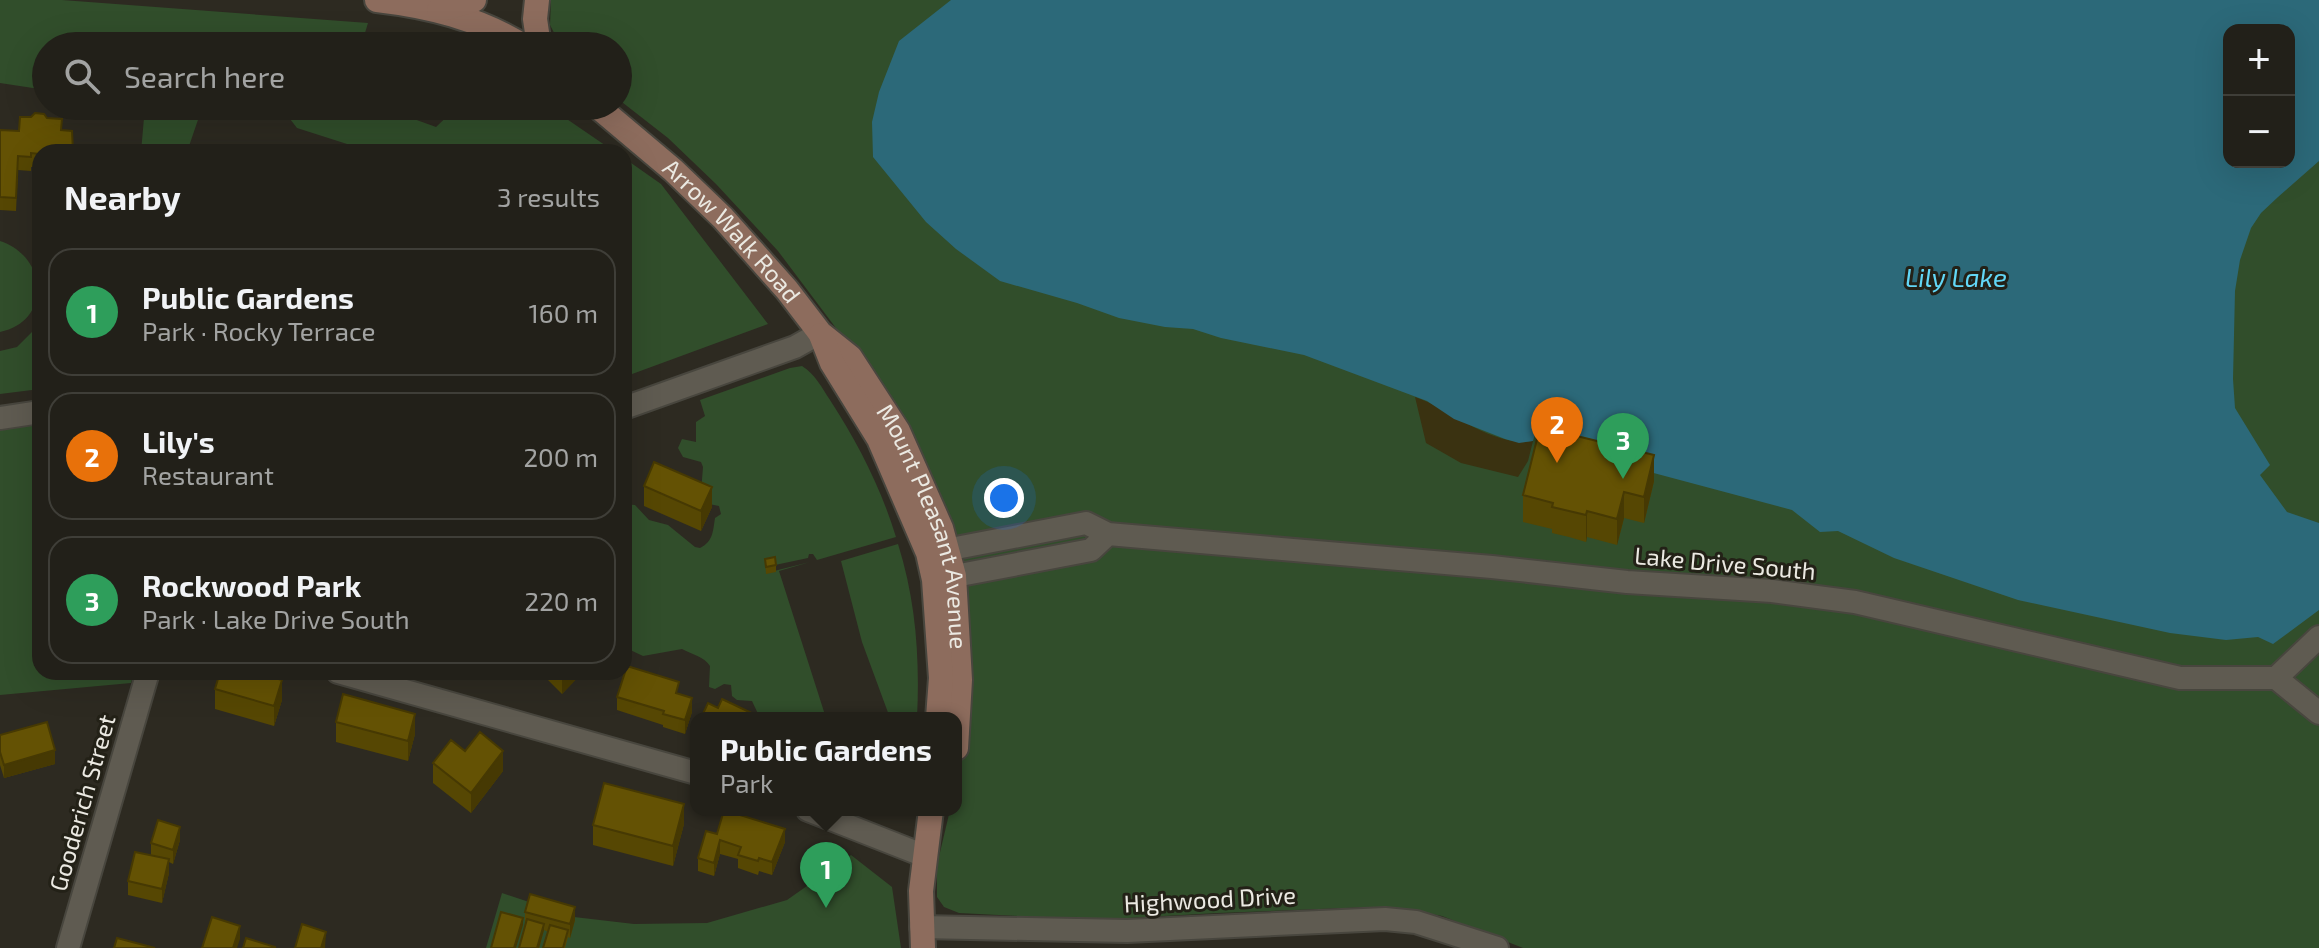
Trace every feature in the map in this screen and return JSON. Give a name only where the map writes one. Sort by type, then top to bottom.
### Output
[{"type":"street","points":[[377,0],[439,10],[497,32]]},
{"type":"street","points":[[439,10],[474,0]]},
{"type":"street","points":[[537,0],[537,32]]},
{"type":"street","name":"Arrow Walk Road","points":[[613,120],[708,202],[787,290],[820,333]]},
{"type":"street","points":[[632,405],[795,347],[820,333]]},
{"type":"street","name":"Mount Pleasant Avenue","points":[[820,333],[850,357],[885,409],[935,514],[938,552],[960,680],[958,712]]},
{"type":"street","points":[[0,418],[32,413]]},
{"type":"street","name":"Lake Drive South","points":[[938,552],[1086,523],[1108,534],[1492,567],[1627,582],[1772,591],[1855,602],[2180,678],[2276,678]]},
{"type":"street","points":[[944,578],[1091,550],[1108,534]]},
{"type":"street","name":"Mount Pleasant Avenue","points":[[938,712],[944,578]]},
{"type":"street","points":[[2319,637],[2276,678],[2319,713]]},
{"type":"street","name":"Gooderich Street","points":[[68,948],[146,680]]},
{"type":"street","points":[[366,680],[690,771]]},
{"type":"street","points":[[823,816],[925,856]]},
{"type":"street","points":[[922,938],[921,891],[932,816]]},
{"type":"street","name":"Highwood Drive","points":[[922,938],[1385,919],[1416,922],[1497,948]]},
{"type":"green space","points":[[0,0],[62,0],[368,23],[365,32],[32,32],[32,88],[0,83]]},
{"type":"green space","points":[[551,0],[2319,0],[2319,948],[1523,948],[1442,916],[1406,909],[1371,907],[1092,920],[959,913],[944,907],[937,897],[937,865],[949,816],[962,816],[962,712],[958,712],[869,372],[778,251],[716,184],[668,138],[632,110],[632,32],[554,32],[550,25]]},
{"type":"green space","points":[[144,120],[198,120],[190,144],[142,144]]},
{"type":"green space","points":[[291,120],[417,120],[436,127],[443,120],[568,120],[603,144],[347,144],[297,128]]},
{"type":"green space","points":[[632,164],[661,184],[768,324],[632,374]]},
{"type":"green space","points":[[0,241],[16,249],[32,268],[32,309],[17,326],[0,332]]},
{"type":"green space","points":[[32,332],[32,390],[0,394],[0,351],[17,347]]},
{"type":"green space","points":[[802,366],[811,373],[840,416],[876,483],[896,537],[817,560],[809,554],[808,558],[775,565],[766,573],[810,562],[779,571],[824,712],[757,712],[752,701],[737,700],[732,696],[731,685],[724,684],[715,689],[709,687],[710,666],[701,658],[682,649],[643,656],[632,651],[632,505],[649,520],[668,525],[695,547],[700,548],[708,543],[715,518],[721,514],[719,506],[709,504],[701,492],[701,462],[683,457],[678,448],[682,439],[696,442],[696,422],[705,416],[700,400]]},
{"type":"green space","points":[[32,425],[32,680],[132,680],[131,683],[0,695],[0,430]]},
{"type":"green space","points":[[898,544],[909,587],[915,630],[917,712],[888,712],[862,642],[841,561]]},
{"type":"green space","points":[[851,855],[892,887],[901,948],[486,948],[502,893],[574,917],[634,924],[707,923],[787,900]]},
{"type":"sand","points":[[1415,397],[1487,433],[1517,441],[1533,441],[1528,461],[1518,477],[1461,463],[1426,443]]},
{"type":"water","name":"Lily Lake","points":[[951,0],[2319,0],[2319,161],[2261,213],[2251,228],[2240,260],[2235,291],[2233,379],[2235,408],[2270,465],[2260,475],[2287,512],[2319,523],[2319,610],[2273,644],[2258,637],[2226,640],[2170,633],[2018,600],[1894,558],[1838,531],[1820,532],[1792,510],[1590,456],[1592,441],[1537,427],[1533,441],[1519,443],[1454,419],[1427,401],[1304,355],[1193,329],[1119,318],[1000,281],[956,249],[926,222],[873,157],[872,122],[879,92],[899,41]]},
{"type":"building","points":[[20,117],[31,117],[32,120],[62,120],[61,130],[72,131],[73,144],[32,144],[31,157],[18,156],[16,198],[0,197],[0,130],[19,131]]},
{"type":"building","points":[[1540,427],[1654,455],[1644,497],[1624,492],[1617,519],[1587,511],[1586,515],[1552,507],[1553,503],[1523,495]]},
{"type":"building","points":[[654,462],[712,487],[701,511],[644,486]]},
{"type":"building","points":[[775,557],[776,565],[766,567],[765,559]]},
{"type":"building","points":[[632,668],[679,682],[676,693],[692,698],[685,720],[617,697],[622,680],[632,680]]},
{"type":"building","points":[[218,680],[282,680],[274,706],[215,689]]},
{"type":"building","points":[[343,694],[415,714],[408,741],[336,722]]},
{"type":"building","points":[[722,699],[749,712],[704,712],[708,703],[718,708]]},
{"type":"building","points":[[47,722],[55,750],[4,765],[0,735]]},
{"type":"building","points":[[480,732],[503,751],[471,793],[433,763],[451,740],[465,751]]},
{"type":"building","points":[[604,783],[684,804],[673,846],[593,825]]},
{"type":"building","points":[[722,816],[743,816],[785,829],[772,862],[738,855],[741,847],[720,840],[714,863],[698,858],[706,831],[717,834]]},
{"type":"building","points":[[158,820],[180,827],[173,850],[151,843]]},
{"type":"building","points":[[135,852],[169,859],[162,889],[128,881]]},
{"type":"building","points":[[530,894],[575,907],[570,924],[525,912]]},
{"type":"building","points":[[501,912],[523,918],[514,948],[491,948]]},
{"type":"building","points":[[212,917],[240,926],[233,948],[202,948]]},
{"type":"building","points":[[527,919],[544,924],[537,948],[519,948]]},
{"type":"building","points":[[302,924],[326,932],[321,948],[295,948]]},
{"type":"building","points":[[550,925],[568,930],[563,948],[543,948]]},
{"type":"building","points":[[117,938],[155,948],[114,948]]},
{"type":"building","points":[[246,938],[275,947],[275,948],[243,948]]},
{"type":"place","name":"Lily's","points":[[1557,463]]},
{"type":"place","name":"Rockwood Park","points":[[1623,479]]},
{"type":"place","name":"Public Gardens","points":[[826,908]]}]
